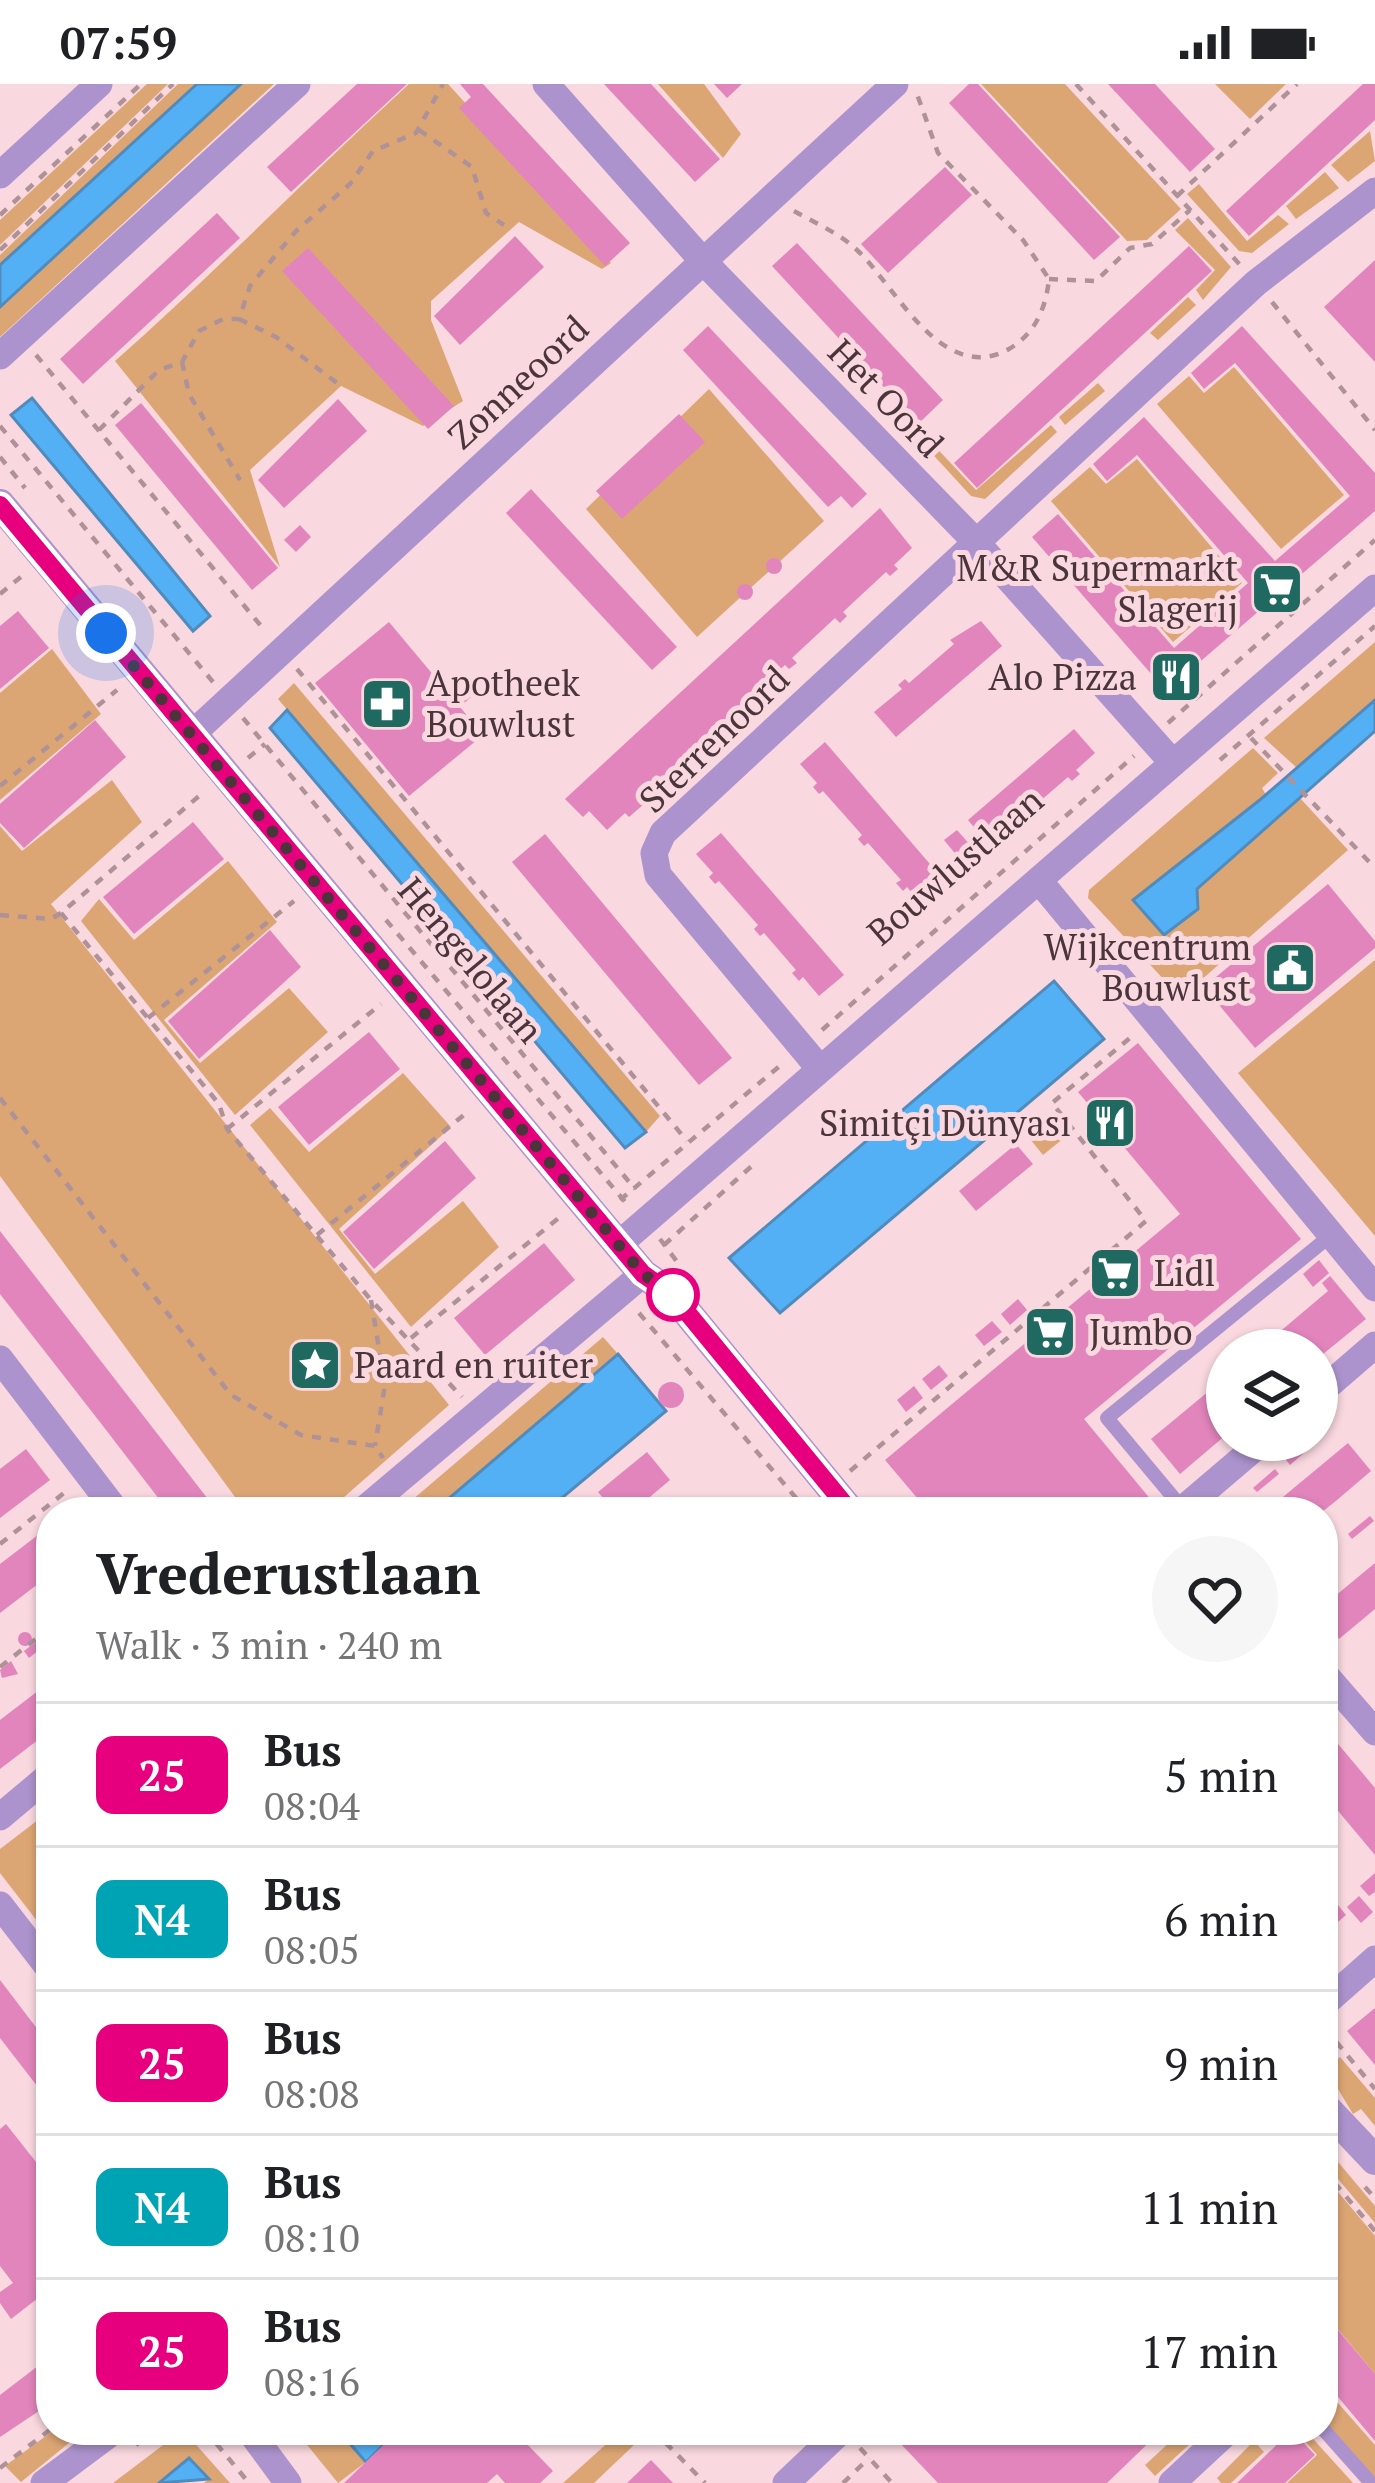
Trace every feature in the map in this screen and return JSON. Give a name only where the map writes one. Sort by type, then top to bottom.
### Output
[{"type":"street","points":[[0,175],[99,84]]},
{"type":"street","points":[[10,346],[297,84]]},
{"type":"street","name":"Het Oord","points":[[546,84],[703,260],[976,542],[1173,763]]},
{"type":"street","name":"Zonneoord","points":[[211,716],[896,84]]},
{"type":"street","points":[[976,542],[1256,283],[1375,191]]},
{"type":"street","name":"Hengelolaan","points":[[14,498],[211,716],[237,766],[618,1245],[643,1274],[672,1294],[855,1497]]},
{"type":"street","name":"Sterrenoord","points":[[811,1058],[658,875],[654,853],[663,832],[976,542]]},
{"type":"street","name":"Bouwlustlaan","points":[[618,1245],[811,1058],[1041,883],[1375,588]]},
{"type":"street","points":[[1041,883],[1375,1288]]},
{"type":"street","points":[[378,1497],[643,1274]]},
{"type":"street","name":"Hengelolaan","points":[[643,1274],[652,1300],[801,1497]]},
{"type":"street","points":[[1338,1377],[1375,1345]]},
{"type":"street","points":[[0,1359],[106,1497]]},
{"type":"street","points":[[1193,1497],[1238,1461]]},
{"type":"street","points":[[1338,1689],[1375,1732]]},
{"type":"street","points":[[0,1817],[36,1791]]},
{"type":"street","points":[[0,1905],[36,1952]]},
{"type":"street","points":[[1338,1992],[1375,1959]]},
{"type":"street","points":[[1338,2119],[1375,2160]]},
{"type":"street","points":[[44,2483],[95,2445]]},
{"type":"street","points":[[259,2445],[285,2482]]},
{"type":"street","points":[[786,2483],[838,2445]]},
{"type":"street","points":[[1172,2483],[1213,2445]]},
{"type":"lane","points":[[1166,1497],[1107,1418],[1330,1236]]},
{"type":"lane","points":[[1338,2445],[1371,2483]]},
{"type":"path","points":[[0,215],[141,84]]},
{"type":"path","points":[[0,250],[173,84]]},
{"type":"path","points":[[239,319],[250,286],[296,231],[350,184],[373,152],[419,130],[443,84]]},
{"type":"path","points":[[770,196],[855,248],[935,340],[958,354],[984,356],[1015,345],[1040,318],[1049,279],[1023,240],[938,153],[927,112],[910,84]]},
{"type":"path","points":[[1076,84],[1256,283],[1375,430]]},
{"type":"path","points":[[1177,196],[1297,84]]},
{"type":"path","points":[[419,130],[472,167],[486,212],[504,225]]},
{"type":"path","points":[[1049,279],[1096,281],[1130,248],[1152,244],[1190,210]]},
{"type":"path","points":[[239,480],[189,394],[182,362],[199,331],[223,319],[239,319],[276,337],[341,386]]},
{"type":"path","points":[[10,346],[98,430],[688,1143]]},
{"type":"path","points":[[98,430],[159,370],[182,362]]},
{"type":"path","points":[[0,426],[211,716],[237,766]]},
{"type":"path","points":[[0,458],[14,498]]},
{"type":"path","name":"Bouwlustlaan","points":[[598,1220],[688,1143],[811,1058],[1151,739],[1375,541]]},
{"type":"path","points":[[0,593],[22,576]]},
{"type":"path","points":[[0,786],[116,690]]},
{"type":"path","points":[[211,716],[265,744],[635,1189]]},
{"type":"path","points":[[0,915],[51,919],[61,914],[265,744]]},
{"type":"path","points":[[1283,769],[1375,868]]},
{"type":"path","points":[[148,1018],[294,901]]},
{"type":"path","points":[[61,914],[219,1104],[227,1129],[370,1300],[411,1338],[477,1414]]},
{"type":"path","name":"Hengelolaan","points":[[383,916],[687,1275]]},
{"type":"path","points":[[227,1129],[381,1004]]},
{"type":"path","points":[[850,1471],[1146,1220],[1052,1103],[1154,1018]]},
{"type":"path","points":[[0,1098],[231,1396],[301,1435],[375,1446]]},
{"type":"path","points":[[317,1235],[470,1110]]},
{"type":"path","points":[[411,1338],[560,1217]]},
{"type":"path","points":[[370,1300],[385,1385],[375,1446],[398,1480]]},
{"type":"path","points":[[836,1455],[850,1471],[856,1497]]},
{"type":"path","points":[[59,1497],[88,1474]]},
{"type":"path","points":[[0,1544],[36,1515]]},
{"type":"path","points":[[0,1667],[36,1639]]},
{"type":"path","points":[[1338,2043],[1375,2089]]},
{"type":"path","points":[[1338,2187],[1375,2231]]},
{"type":"path","points":[[0,2468],[36,2440]]},
{"type":"path","points":[[217,2445],[249,2483]]},
{"type":"path","points":[[668,2445],[705,2483]]},
{"type":"path","points":[[857,2445],[892,2483]]},
{"type":"path","points":[[1265,2445],[1268,2448]]},
{"type":"path","points":[[843,2483],[869,2458]]},
{"type":"shaded area","points":[[147,84],[168,84],[0,245],[0,220]]},
{"type":"shaded area","points":[[178,84],[274,84],[0,337],[0,255]]},
{"type":"shaded area","points":[[409,84],[448,84],[611,263],[602,269],[519,222],[431,301],[431,320],[463,401],[423,426],[341,386],[250,470],[280,567],[115,361]]},
{"type":"shaded area","points":[[658,84],[704,84],[741,134],[723,158]]},
{"type":"shaded area","points":[[981,84],[1065,84],[1181,209],[1147,240],[1127,241]]},
{"type":"shaded area","points":[[1215,84],[1286,84],[1250,119]]},
{"type":"shaded area","points":[[1370,131],[1375,161],[1348,182],[1331,165]]},
{"type":"shaded area","points":[[1325,172],[1339,188],[1296,219],[1286,206]]},
{"type":"shaded area","points":[[1199,184],[1247,241],[1278,215],[1289,224],[1252,253],[1239,251],[1187,194]]},
{"type":"shaded area","points":[[1188,218],[1231,267],[1203,300],[1196,290],[1215,270],[1175,230]]},
{"type":"shaded area","points":[[1188,297],[1196,305],[1158,340],[1150,333]]},
{"type":"shaded area","points":[[1234,367],[1344,495],[1281,549],[1157,404],[1189,376],[1204,393]]},
{"type":"shaded area","points":[[1098,383],[1105,391],[1065,425],[1059,417]]},
{"type":"shaded area","points":[[709,389],[824,521],[697,637],[586,509]]},
{"type":"shaded area","points":[[1051,425],[1057,432],[985,499],[971,496],[925,446],[930,441],[976,490]]},
{"type":"shaded area","points":[[1137,459],[1242,583],[1173,642],[1051,501],[1090,467],[1106,484]]},
{"type":"shaded area","points":[[1375,642],[1375,700],[1297,768],[1264,738]]},
{"type":"shaded area","points":[[52,649],[101,714],[0,800],[0,693]]},
{"type":"shaded area","points":[[294,683],[660,1116],[646,1132],[278,699]]},
{"type":"shaded area","points":[[1253,748],[1278,773],[1262,788],[1266,795],[1133,899],[1197,890],[1299,797],[1348,850],[1181,998],[1088,898],[1089,890]]},
{"type":"shaded area","points":[[112,780],[142,822],[51,904],[449,1405],[344,1497],[235,1497],[0,1176],[0,826],[22,851]]},
{"type":"shaded area","points":[[228,861],[277,922],[164,1020],[200,1063],[289,988],[328,1032],[235,1115],[81,921],[99,899],[134,940]]},
{"type":"shaded area","points":[[1375,960],[1375,1236],[1238,1073]]},
{"type":"shaded area","points":[[403,1073],[451,1127],[339,1229],[375,1274],[463,1201],[499,1247],[411,1327],[250,1125],[270,1108],[309,1152]]},
{"type":"shaded area","points":[[1052,1113],[1069,1134],[1043,1155],[1026,1134]]},
{"type":"shaded area","points":[[603,1337],[618,1354],[451,1497],[416,1497]]},
{"type":"shaded area","points":[[36,1821],[36,1920],[0,1873],[0,1849]]},
{"type":"shaded area","points":[[1338,2059],[1375,2098],[1375,2126],[1361,2109],[1353,2114],[1338,2089]]},
{"type":"shaded area","points":[[1338,2162],[1375,2206],[1375,2223],[1338,2179]]},
{"type":"shaded area","points":[[1338,2192],[1375,2236],[1375,2374],[1338,2329]]},
{"type":"shaded area","points":[[1338,2403],[1375,2445],[1375,2483],[1338,2444]]},
{"type":"shaded area","points":[[36,2443],[67,2445],[21,2482],[5,2466]]},
{"type":"shaded area","points":[[163,2445],[196,2445],[230,2483],[204,2483],[209,2479],[189,2459],[159,2483],[113,2483]]},
{"type":"shaded area","points":[[307,2445],[351,2445],[366,2462],[338,2483]]},
{"type":"shaded area","points":[[605,2445],[634,2445],[594,2483],[563,2483]]},
{"type":"shaded area","points":[[1167,2445],[1189,2445],[1155,2476],[1145,2465]]},
{"type":"shaded area","points":[[1250,2445],[1264,2452],[1231,2483],[1217,2478]]},
{"type":"shaded area","points":[[1308,2445],[1319,2445],[1353,2483],[1287,2483],[1317,2455]]},
{"type":"water","points":[[197,84],[241,84],[0,307],[0,265]]},
{"type":"water","points":[[32,398],[210,616],[193,631],[11,415]]},
{"type":"water","points":[[1375,700],[1375,731],[1197,889],[1198,909],[1164,935],[1133,900],[1261,799]]},
{"type":"water","points":[[287,710],[646,1132],[625,1148],[270,728]]},
{"type":"water","points":[[1054,981],[1104,1039],[780,1313],[729,1258]]},
{"type":"water","points":[[618,1354],[666,1411],[563,1497],[451,1497]]},
{"type":"water","points":[[351,2445],[383,2445],[366,2462]]},
{"type":"water","points":[[189,2458],[209,2479],[159,2483]]},
{"type":"building","points":[[357,84],[407,84],[291,192],[267,167]]},
{"type":"building","points":[[460,84],[483,84],[630,243],[605,266],[459,108],[471,97]]},
{"type":"building","points":[[604,84],[651,84],[720,159],[695,182]]},
{"type":"building","points":[[714,84],[742,84],[727,98]]},
{"type":"building","points":[[969,84],[978,84],[1120,237],[1094,260],[949,103]]},
{"type":"building","points":[[1108,84],[1155,84],[1215,149],[1190,172]]},
{"type":"building","points":[[1363,84],[1375,84],[1375,120],[1249,236],[1226,211]]},
{"type":"building","points":[[945,167],[972,195],[888,273],[861,244]]},
{"type":"building","points":[[217,213],[240,238],[83,384],[60,359]]},
{"type":"building","points":[[515,236],[544,267],[460,345],[434,316]]},
{"type":"building","points":[[797,243],[943,400],[918,424],[772,266]]},
{"type":"building","points":[[1189,246],[1212,271],[977,488],[954,463]]},
{"type":"building","points":[[308,248],[454,406],[428,429],[282,271]]},
{"type":"building","points":[[1375,260],[1375,362],[1324,307]]},
{"type":"building","points":[[708,326],[867,494],[852,508],[841,496],[828,507],[683,350]]},
{"type":"building","points":[[1242,326],[1375,473],[1375,511],[1166,691],[1032,537],[1058,514],[1174,648],[1248,583],[1137,455],[1107,481],[1093,464],[1144,417],[1275,561],[1350,496],[1235,363],[1204,389],[1191,373]]},
{"type":"building","points":[[338,399],[367,431],[284,508],[258,480]]},
{"type":"building","points":[[141,403],[278,568],[252,590],[115,425]]},
{"type":"building","points":[[679,414],[705,442],[622,519],[596,491]]},
{"type":"building","points":[[531,489],[677,647],[652,670],[506,513]]},
{"type":"building","points":[[880,508],[912,548],[894,565],[898,569],[890,576],[886,572],[843,612],[847,616],[840,623],[835,618],[792,658],[797,663],[789,669],[785,665],[741,706],[745,710],[738,717],[734,712],[691,752],[695,757],[688,764],[683,759],[640,799],[644,804],[607,830],[589,811],[583,817],[565,799]]},
{"type":"building","points":[[300,525],[311,537],[296,552],[284,540]]},
{"type":"building","points":[[774,558],[782,566],[774,574],[766,566]]},
{"type":"building","points":[[745,584],[753,592],[745,600],[737,592]]},
{"type":"building","points":[[18,611],[49,648],[0,689],[0,626]]},
{"type":"building","points":[[981,621],[1002,646],[896,737],[874,712],[902,689],[898,685],[905,679],[909,683],[954,644],[950,640]]},
{"type":"building","points":[[389,622],[450,695],[463,684],[472,696],[460,707],[483,735],[409,796],[315,683]]},
{"type":"building","points":[[95,720],[126,757],[24,848],[0,823],[0,804]]},
{"type":"building","points":[[1074,729],[1095,753],[1076,770],[1080,774],[1072,781],[1068,777],[1024,815],[1027,819],[1020,826],[1016,821],[989,845],[968,820]]},
{"type":"building","points":[[825,742],[948,885],[923,906],[907,887],[903,891],[896,883],[901,880],[868,843],[864,846],[858,839],[862,835],[823,791],[819,794],[813,787],[817,783],[800,764]]},
{"type":"building","points":[[193,822],[224,859],[134,934],[103,897]]},
{"type":"building","points":[[957,830],[971,846],[958,857],[944,840]]},
{"type":"building","points":[[721,833],[844,975],[819,996],[803,977],[799,981],[792,973],[796,970],[764,933],[760,936],[754,929],[758,925],[719,881],[715,884],[709,877],[713,873],[696,854]]},
{"type":"building","points":[[545,834],[732,1058],[699,1085],[512,862]]},
{"type":"building","name":"Wijkcentrum Bouwlust","points":[[1328,884],[1375,941],[1375,948],[1255,1048],[1204,987]]},
{"type":"building","points":[[270,930],[301,967],[199,1059],[168,1021]]},
{"type":"building","points":[[369,1032],[400,1069],[309,1145],[278,1107]]},
{"type":"building","points":[[1138,1043],[1301,1239],[1084,1419],[1149,1497],[916,1497],[885,1460],[1180,1214],[1078,1092]]},
{"type":"building","points":[[445,1141],[476,1178],[374,1269],[343,1232]]},
{"type":"building","points":[[1016,1144],[1033,1164],[976,1211],[959,1191]]},
{"type":"building","points":[[0,1231],[206,1497],[157,1497],[0,1294]]},
{"type":"building","points":[[544,1243],[575,1280],[485,1355],[454,1318]]},
{"type":"building","points":[[1319,1260],[1329,1273],[1313,1287],[1303,1274]]},
{"type":"building","points":[[1330,1276],[1366,1319],[1338,1342],[1338,1329],[1283,1329],[1328,1291],[1322,1283]]},
{"type":"building","points":[[1018,1299],[1027,1310],[1010,1325],[1001,1314]]},
{"type":"building","points":[[992,1321],[1002,1332],[984,1346],[975,1335]]},
{"type":"building","points":[[939,1365],[948,1376],[931,1390],[922,1379]]},
{"type":"building","points":[[671,1382],[684,1395],[671,1408],[658,1395]]},
{"type":"building","points":[[914,1386],[923,1398],[906,1412],[897,1400]]},
{"type":"building","points":[[1206,1393],[1206,1452],[1180,1474],[1151,1439]]},
{"type":"building","points":[[1348,1443],[1371,1471],[1338,1497],[1283,1497],[1326,1461],[1338,1461],[1338,1451]]},
{"type":"building","points":[[26,1449],[50,1480],[0,1518],[0,1469]]},
{"type":"building","points":[[647,1452],[670,1480],[650,1497],[602,1497],[598,1492]]},
{"type":"building","points":[[1275,1469],[1279,1474],[1257,1492],[1253,1488]]},
{"type":"building","points":[[1370,1516],[1374,1521],[1352,1539],[1348,1534]]},
{"type":"building","points":[[36,1536],[36,1585],[0,1613],[0,1564]]},
{"type":"building","points":[[1375,1563],[1375,1609],[1339,1639],[1338,1594]]},
{"type":"building","points":[[25,1632],[32,1639],[25,1646],[18,1639]]},
{"type":"building","points":[[36,1642],[36,1652],[29,1658],[24,1651]]},
{"type":"building","points":[[11,1661],[18,1674],[2,1678],[0,1670]]},
{"type":"building","points":[[36,1692],[36,1741],[0,1769],[0,1720]]},
{"type":"building","points":[[1338,1744],[1375,1788],[1375,1855],[1338,1811]]},
{"type":"building","points":[[1375,1873],[1375,1892],[1369,1896],[1360,1886]]},
{"type":"building","points":[[1359,1896],[1373,1912],[1361,1923],[1347,1907]]},
{"type":"building","points":[[0,1980],[36,2027],[36,2085],[0,2038]]},
{"type":"building","points":[[1375,2008],[1375,2065],[1347,2031]]},
{"type":"building","points":[[6,2124],[36,2162],[36,2300],[11,2319],[0,2303],[0,2292],[13,2283],[0,2266],[0,2129]]},
{"type":"building","points":[[1338,2330],[1375,2374],[1375,2441],[1338,2397]]},
{"type":"building","points":[[36,2367],[36,2413],[0,2437],[0,2395]]},
{"type":"building","points":[[383,2445],[528,2445],[553,2471],[540,2483],[505,2483],[497,2474],[487,2483],[344,2483]]},
{"type":"building","points":[[902,2445],[1146,2445],[1107,2483],[938,2483]]},
{"type":"building","points":[[1276,2445],[1306,2445],[1315,2455],[1285,2483],[1237,2483]]},
{"type":"building","points":[[651,2460],[673,2483],[627,2483]]},
{"type":"bus line","name":"25","points":[[0,505],[643,1274],[672,1294],[839,1497]]},
{"type":"place","name":"M&R Supermarkt Slagerij","points":[[1277,589]]},
{"type":"place","name":"Alo Pizza","points":[[1176,677]]},
{"type":"place","name":"Apotheek Bouwlust","points":[[387,704]]},
{"type":"place","name":"Wijkcentrum Bouwlust","points":[[1290,968]]},
{"type":"place","name":"Simitçi Dünyası","points":[[1110,1123]]},
{"type":"place","name":"Lidl","points":[[1115,1273]]},
{"type":"place","name":"Jumbo","points":[[1050,1332]]},
{"type":"place","name":"Paard en ruiter","points":[[315,1365]]},
{"type":"route","points":[[106,633],[643,1274],[673,1295]]}]
